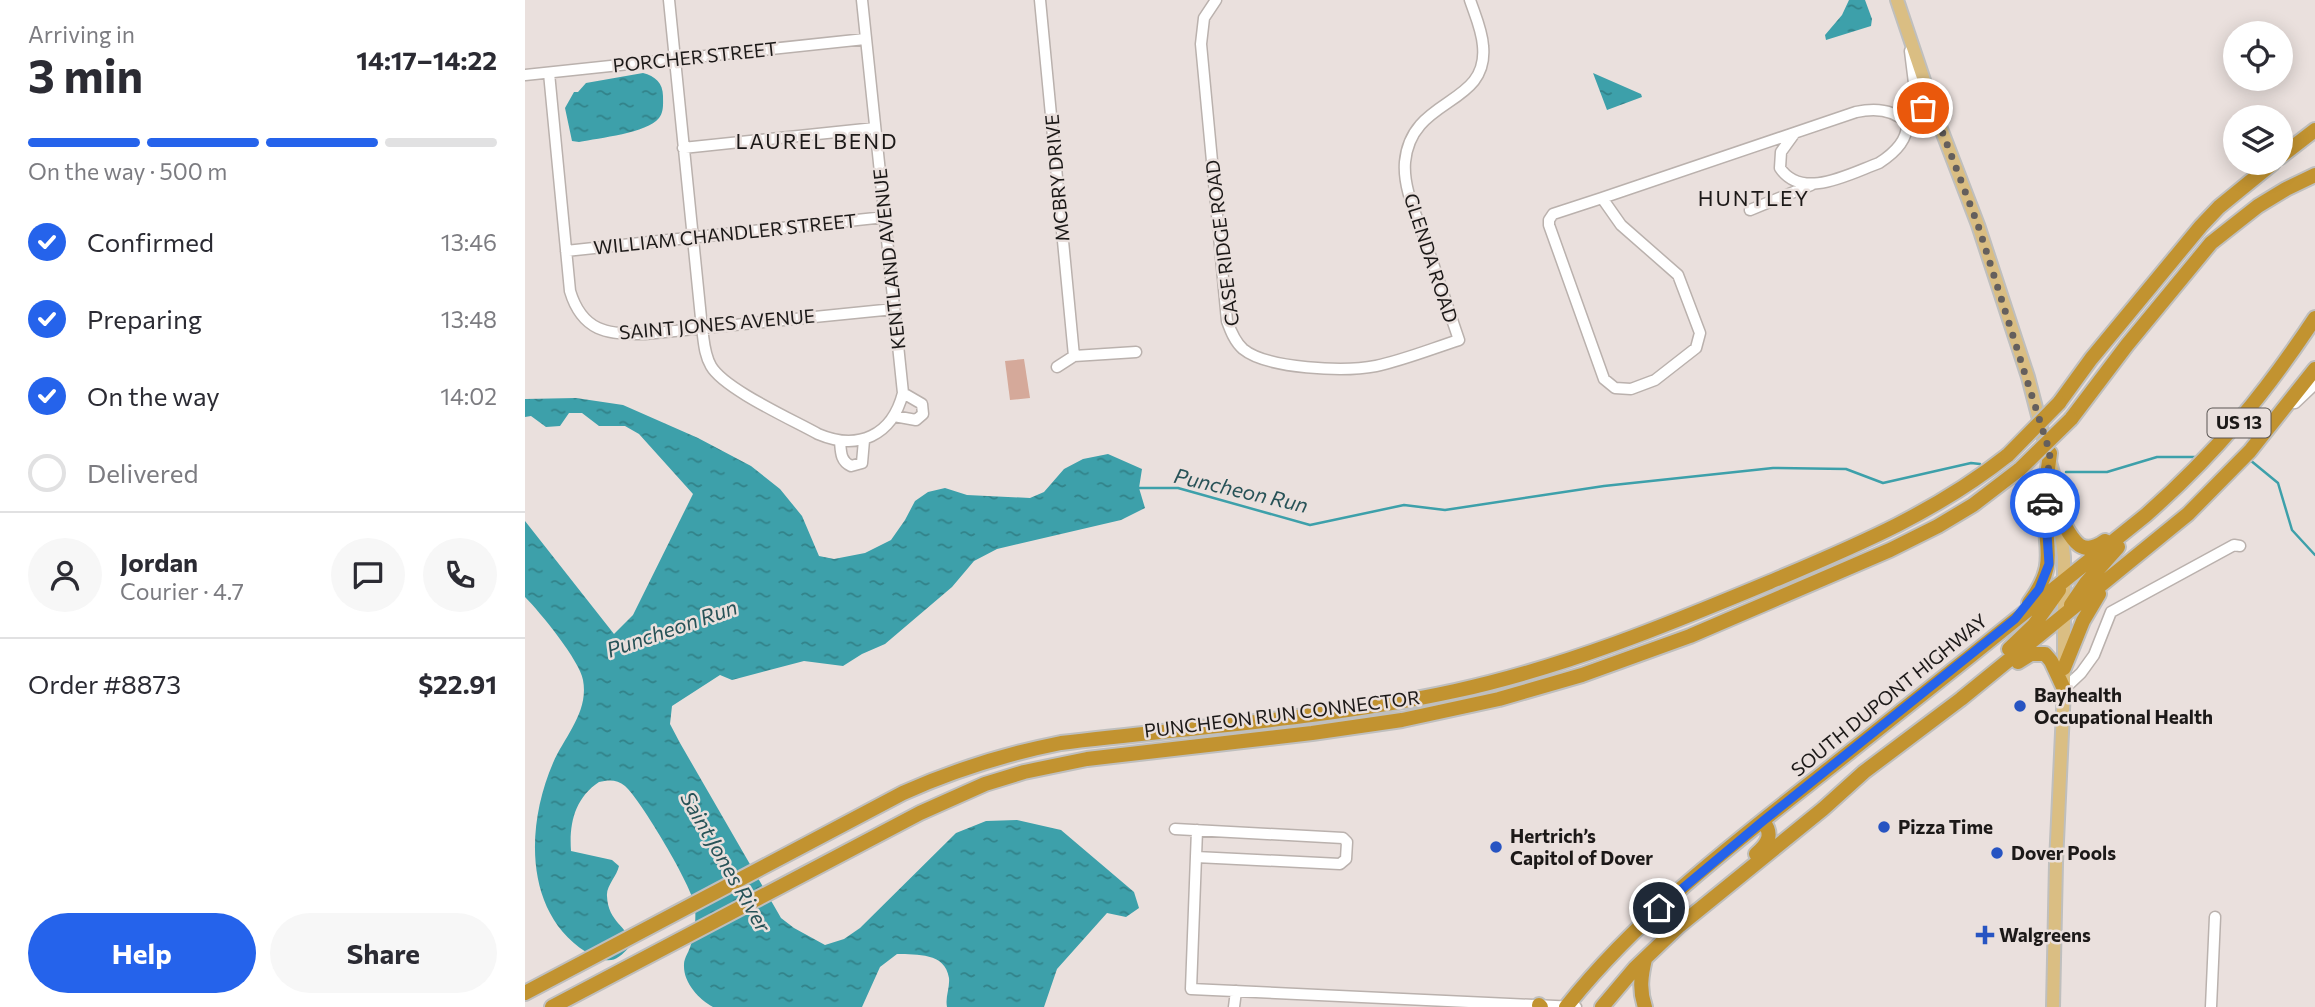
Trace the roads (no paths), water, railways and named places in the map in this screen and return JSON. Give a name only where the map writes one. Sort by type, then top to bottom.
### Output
[{"type":"highway","points":[[2293,147],[2315,130]]},
{"type":"highway","name":"PUNCHEON RUN CONNECTOR","points":[[525,993],[926,783],[1010,754],[1072,742],[1381,706],[1456,691],[1564,662],[1666,626],[1868,540],[1935,506],[2008,455],[2059,403],[2091,359],[2201,226],[2219,207],[2258,175]]},
{"type":"highway","name":"PUNCHEON RUN CONNECTOR","points":[[554,1006],[942,802],[985,784],[1024,772],[1106,756],[1390,722],[1499,699],[1582,675],[1690,636],[1890,550],[1973,505],[2020,469],[2071,419],[2127,345],[2211,243],[2249,212],[2297,183],[2315,177]]},
{"type":"highway","name":"SOUTH DUPONT HIGHWAY","points":[[1567,1007],[1623,941],[1687,884],[2147,515],[2190,476],[2250,410],[2315,318]]},
{"type":"highway","name":"US 13","points":[[1602,1007],[1645,959],[1690,917],[1823,809],[1864,772],[1961,699],[2110,579],[2220,484],[2279,418],[2315,369]]},
{"type":"highway","points":[[2015,619],[2039,589],[2049,564],[2045,509],[2050,453]]},
{"type":"highway","points":[[2061,519],[2075,543],[2084,548],[2095,547],[2190,476]]},
{"type":"highway","points":[[2063,617],[2086,583],[2147,515]]},
{"type":"highway","points":[[2064,668],[2083,621],[2110,579]]},
{"type":"highway","points":[[1864,772],[1934,708],[2026,632],[2042,616],[2064,581]]},
{"type":"highway","points":[[1961,699],[2036,652],[2045,654],[2051,661],[2064,689]]},
{"type":"highway","points":[[1690,917],[1709,892],[1761,849],[1769,834],[1763,821]]},
{"type":"highway","points":[[1645,959],[1640,982],[1641,998],[1645,1007]]},
{"type":"main road","points":[[1897,0],[1935,113],[1978,225],[2050,453],[2061,519],[2064,689],[2053,1007]]},
{"type":"street","points":[[669,0],[702,328],[705,350],[711,366],[725,381],[818,434],[840,441],[863,440]]},
{"type":"street","name":"KENTLAND AVENUE","points":[[840,441],[845,464],[851,466],[862,463],[863,440],[876,434],[894,416],[903,393],[862,0]]},
{"type":"street","name":"MCBRY DRIVE","points":[[1040,0],[1074,356]]},
{"type":"street","name":"CASE RIDGE ROAD","points":[[1216,0],[1204,18],[1201,44],[1227,321],[1232,335],[1241,347],[1263,360],[1315,368],[1372,367],[1459,341]]},
{"type":"street","name":"GLENDA ROAD","points":[[1459,341],[1409,193],[1405,162],[1408,144],[1416,128],[1441,105],[1457,98],[1470,87],[1479,74],[1483,46],[1469,0]]},
{"type":"street","points":[[1906,26],[1915,83],[1923,108],[1918,118]]},
{"type":"street","name":"PORCHER STREET","points":[[525,75],[865,39]]},
{"type":"street","name":"SAINT JONES AVENUE","points":[[549,73],[570,291],[580,314],[595,327],[605,332],[625,334],[894,309]]},
{"type":"street","points":[[1602,198],[1621,225],[1678,275],[1700,333],[1696,348],[1655,380],[1631,389],[1615,388],[1604,379],[1549,225],[1553,214],[1864,110],[1883,111],[1907,122]]},
{"type":"street","points":[[1907,122],[1935,113]]},
{"type":"street","points":[[1750,210],[1887,159],[1899,145],[1906,132],[1907,122]]},
{"type":"street","points":[[683,148],[875,128]]},
{"type":"street","points":[[1779,161],[1784,147],[1795,133]]},
{"type":"street","points":[[1751,147],[1770,148],[1779,161],[1780,168],[1790,179],[1814,184]]},
{"type":"street","name":"WILLIAM CHANDLER STREET","points":[[566,251],[885,217]]},
{"type":"street","points":[[1058,367],[1074,356],[1136,352]]},
{"type":"street","points":[[2279,418],[2315,384]]},
{"type":"street","name":"KENTLAND AVENUE","points":[[894,416],[916,420],[923,414],[922,404],[903,393]]},
{"type":"street","points":[[2064,689],[2081,673],[2094,655],[2111,612],[2234,545],[2240,546]]},
{"type":"street","points":[[1175,829],[1343,838],[1347,842],[1346,859],[1340,864],[1196,856]]},
{"type":"street","points":[[1197,830],[1191,989],[1574,1007]]},
{"type":"street","points":[[2211,1007],[2215,917]]},
{"type":"street","points":[[1234,1007],[1236,991]]},
{"type":"water","points":[[1849,0],[1865,0],[1872,19],[1871,26],[1826,40],[1825,35],[1842,15]]},
{"type":"water","points":[[643,73],[655,78],[662,87],[663,107],[659,118],[634,131],[579,142],[572,141],[565,108],[574,92],[578,92],[586,83]]},
{"type":"water","points":[[1593,73],[1641,94],[1642,97],[1607,110]]},
{"type":"water","name":"Saint Jones River","points":[[576,398],[623,405],[698,438],[751,466],[780,489],[802,516],[819,556],[834,559],[865,553],[891,540],[915,501],[928,492],[945,488],[967,495],[1030,498],[1044,492],[1064,469],[1083,459],[1108,454],[1142,469],[1139,488],[1145,508],[1121,520],[997,549],[974,561],[952,587],[885,644],[843,666],[804,661],[732,680],[720,675],[672,706],[670,724],[781,918],[825,945],[844,939],[860,928],[956,833],[986,821],[1017,820],[1061,830],[1134,892],[1139,908],[1126,917],[1107,913],[1057,969],[1044,1007],[947,1007],[949,978],[942,963],[921,955],[897,954],[880,967],[862,1007],[713,1007],[693,990],[684,971],[684,962],[693,935],[695,907],[692,897],[665,844],[632,794],[619,782],[599,782],[579,803],[571,831],[571,851],[612,860],[619,866],[608,888],[608,905],[631,945],[616,959],[606,960],[586,952],[566,935],[551,915],[541,892],[535,841],[544,788],[553,763],[583,703],[583,680],[567,649],[525,597],[525,521],[614,634],[633,615],[693,494],[639,434],[625,426],[599,426],[582,413],[569,413],[560,426],[546,427],[531,416],[525,417],[525,399]]},
{"type":"waterway","name":"Puncheon Run","points":[[2066,472],[2107,472],[2157,457],[2198,457]]},
{"type":"waterway","name":"Puncheon Run","points":[[2250,460],[2278,483],[2292,530],[2315,555]]},
{"type":"waterway","name":"Puncheon Run","points":[[1138,488],[1178,488],[1310,525],[1404,505],[1445,510],[1604,486],[1773,468],[1846,469],[1883,483],[1971,463],[1980,464]]},
{"type":"place","name":"Bayhealth Occupational Health","points":[[2020,706]]},
{"type":"place","name":"Pizza Time","points":[[1884,827]]},
{"type":"place","name":"Hertrich’s Capitol of Dover","points":[[1496,847]]},
{"type":"place","name":"Dover Pools","points":[[1997,853]]},
{"type":"place","name":"Walgreens","points":[[1985,935]]},
{"type":"district","name":"LAUREL BEND","points":[[817,142]]},
{"type":"district","name":"HUNTLEY","points":[[1754,199]]}]
